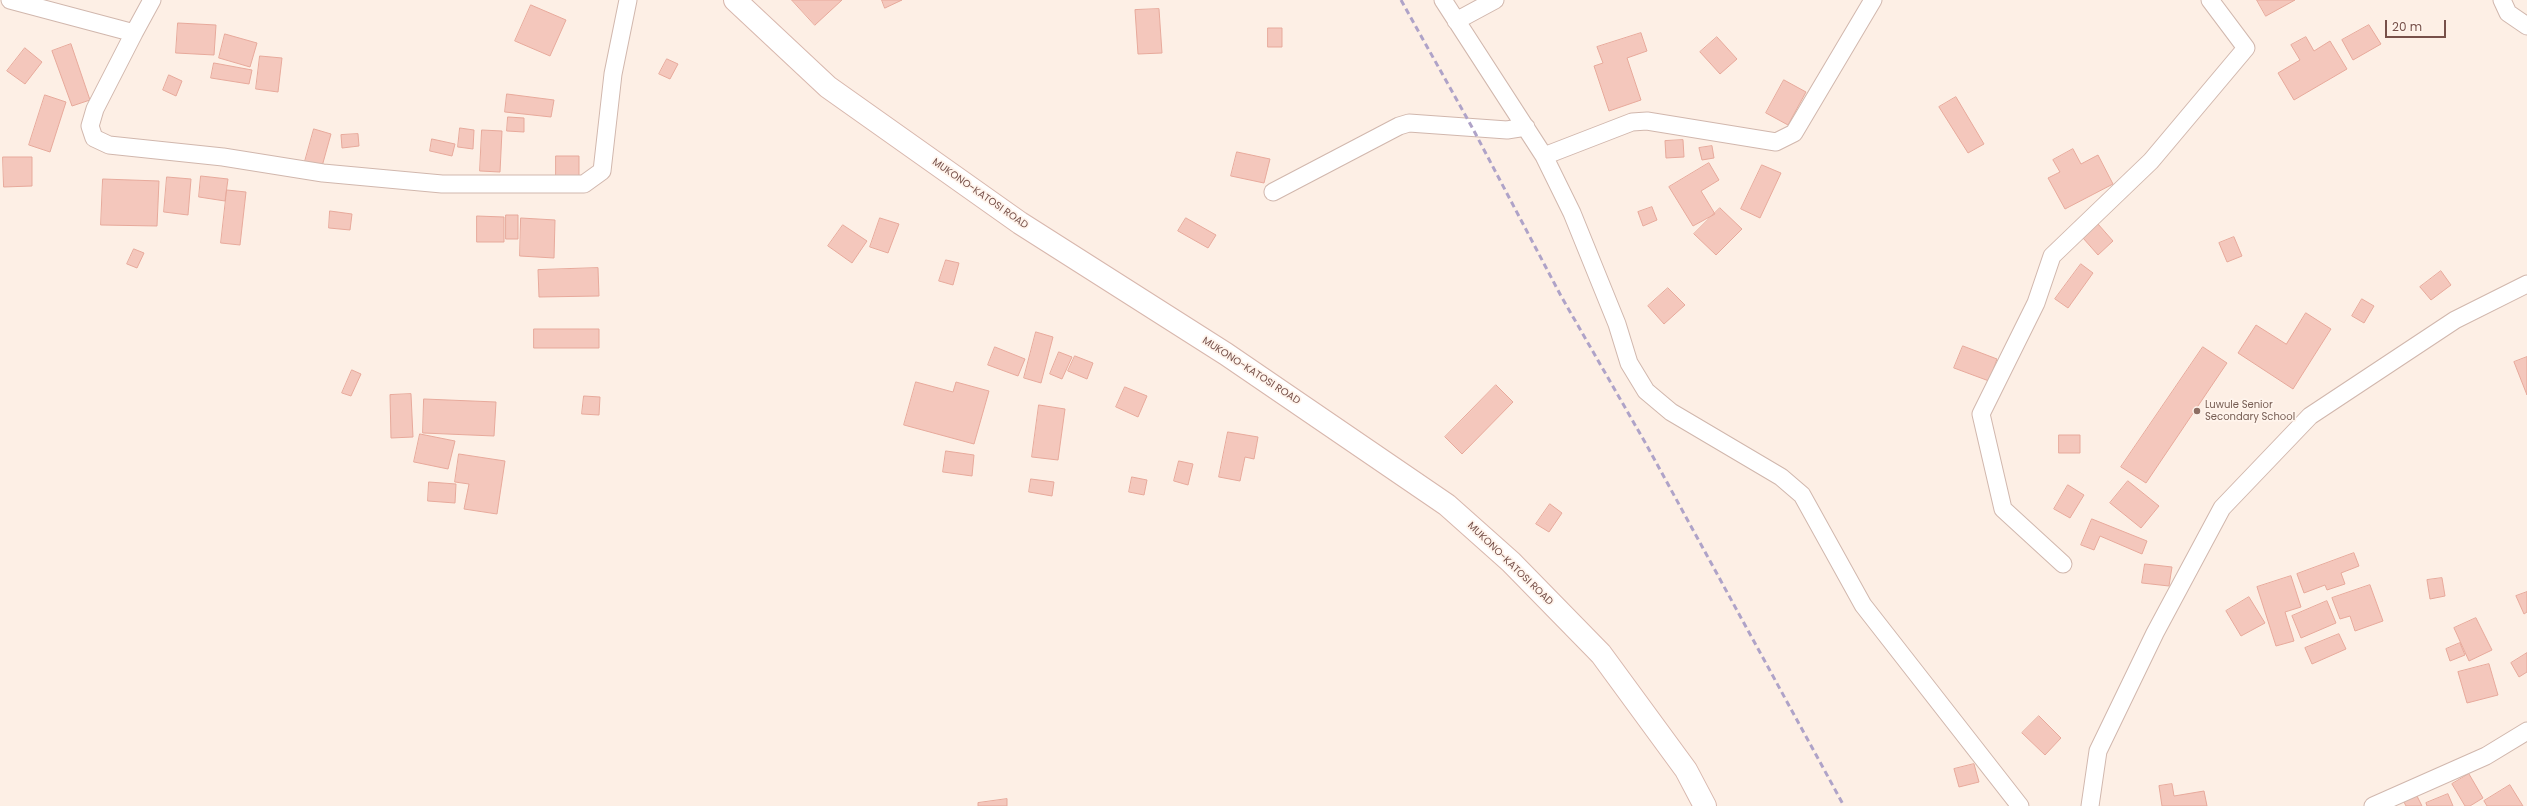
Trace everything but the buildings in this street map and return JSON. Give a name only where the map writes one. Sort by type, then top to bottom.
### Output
[{"type":"main road","name":"MUKONO-KATOSI ROAD","points":[[735,0],[828,86],[1020,223],[1226,354],[1447,505],[1511,562],[1601,654],[1686,770],[1705,806]]},
{"type":"street","points":[[10,0],[134,33]]},
{"type":"street","points":[[152,0],[95,109],[90,126],[94,138],[109,145],[223,157],[323,173],[442,184],[584,184],[602,171],[613,74],[628,0]]},
{"type":"street","points":[[1443,0],[1544,156],[1572,213],[1616,324],[1629,363],[1646,391],[1671,412],[1781,477],[1802,495],[1863,605],[2020,806]]},
{"type":"street","points":[[1456,21],[1495,0]]},
{"type":"street","points":[[1544,156],[1632,122],[1647,120],[1776,142],[1794,133],[1873,0]]},
{"type":"street","points":[[2063,564],[2003,509],[1980,414],[2036,303],[2052,256],[2151,161],[2246,48],[2210,0]]},
{"type":"street","points":[[2502,0],[2508,13],[2527,26]]},
{"type":"street","points":[[1273,192],[1399,126],[1410,123],[1507,130],[1526,128]]},
{"type":"street","points":[[2090,806],[2098,751],[2155,633],[2222,508],[2310,416],[2455,320],[2527,284]]},
{"type":"street","points":[[2373,806],[2486,756],[2527,730]]},
{"type":"railway","points":[[1401,0],[1473,129],[1561,296],[1646,444],[1844,806]]},
{"type":"place","name":"Luwule Senior Secondary School","points":[[2197,411]]}]
